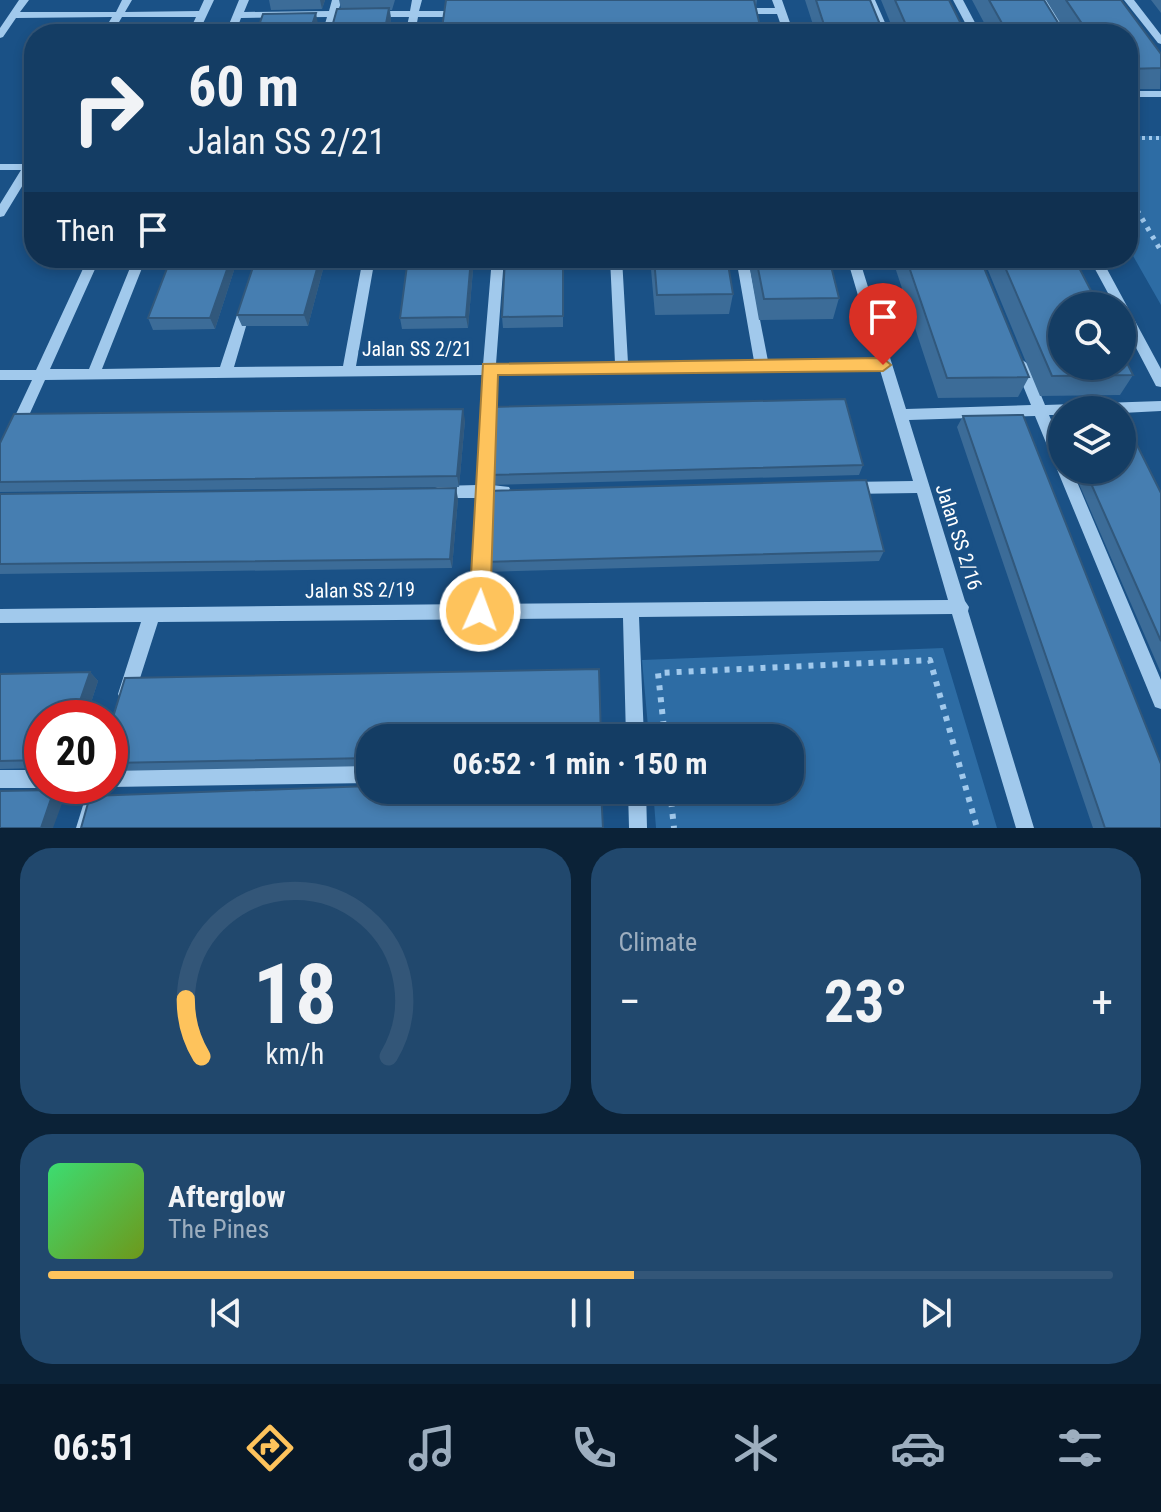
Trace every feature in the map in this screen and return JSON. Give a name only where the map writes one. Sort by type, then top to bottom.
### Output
[{"type":"street","points":[[0,35],[24,0]]},
{"type":"street","points":[[113,24],[127,0]]},
{"type":"street","points":[[198,24],[209,0]]},
{"type":"street","points":[[234,24],[244,0]]},
{"type":"street","points":[[330,24],[337,0]]},
{"type":"street","points":[[412,24],[417,0]]},
{"type":"street","points":[[870,0],[881,24]]},
{"type":"street","points":[[958,0],[971,24]]},
{"type":"street","points":[[1045,0],[1060,24]]},
{"type":"street","points":[[1129,0],[1161,41]]},
{"type":"street","points":[[717,11],[779,5],[786,24]]},
{"type":"street","points":[[13,15],[202,14]]},
{"type":"street","points":[[238,15],[478,14]]},
{"type":"street","points":[[1138,94],[1161,94]]},
{"type":"street","points":[[0,167],[24,165]]},
{"type":"street","points":[[0,213],[24,176]]},
{"type":"street","points":[[0,464],[90,268]]},
{"type":"street","points":[[94,372],[136,268]]},
{"type":"street","points":[[349,369],[367,268]]},
{"type":"street","points":[[480,611],[489,368],[497,268]]},
{"type":"street","points":[[617,268],[622,368]]},
{"type":"street","points":[[744,268],[762,366]]},
{"type":"street","name":"Jalan SS 2/16","points":[[856,268],[883,365],[961,607],[1025,828]]},
{"type":"street","points":[[1100,268],[1113,292]]},
{"type":"street","points":[[226,370],[252,286]]},
{"type":"street","points":[[1136,335],[1161,382]]},
{"type":"street","points":[[1018,355],[1048,430]]},
{"type":"street","name":"Jalan SS 2/21","points":[[0,375],[226,370],[883,365]]},
{"type":"street","points":[[899,415],[1161,406]]},
{"type":"street","points":[[1071,484],[1161,701]]},
{"type":"street","points":[[828,488],[922,487]]},
{"type":"street","points":[[422,492],[516,491]]},
{"type":"street","name":"Jalan SS 2/19","points":[[0,616],[961,607]]},
{"type":"street","points":[[631,610],[635,724]]},
{"type":"street","points":[[124,700],[152,614]]},
{"type":"street","points":[[128,778],[356,774]]},
{"type":"street","points":[[0,779],[24,779]]},
{"type":"street","points":[[85,828],[92,804]]},
{"type":"street","points":[[637,804],[638,828]]},
{"type":"path","points":[[1138,138],[1161,138]]},
{"type":"path","points":[[1138,211],[1161,251]]},
{"type":"path","points":[[663,724],[658,673],[930,660],[977,828]]},
{"type":"path","points":[[671,804],[674,828]]},
{"type":"shaded area","points":[[1138,136],[1161,136],[1161,305],[1138,265]]},
{"type":"shaded area","points":[[943,648],[997,828],[656,828],[654,804],[804,804],[804,724],[648,724],[642,660]]},
{"type":"building","points":[[446,0],[754,0],[760,24],[443,24]]},
{"type":"building","points":[[816,0],[870,0],[880,24],[824,24]]},
{"type":"building","points":[[895,0],[949,0],[961,24],[906,24]]},
{"type":"building","points":[[989,0],[1044,0],[1059,24],[1002,24]]},
{"type":"building","points":[[1066,0],[1121,0],[1161,54],[1161,68],[1138,69],[1138,24],[1082,24]]},
{"type":"building","points":[[389,8],[386,24],[333,24],[337,9]]},
{"type":"building","points":[[316,13],[312,24],[260,24],[263,14]]},
{"type":"building","points":[[167,268],[228,268],[210,318],[148,318]]},
{"type":"building","points":[[253,268],[317,268],[304,315],[237,315]]},
{"type":"building","points":[[407,268],[470,268],[466,317],[400,318]]},
{"type":"building","points":[[504,268],[563,268],[563,316],[502,317]]},
{"type":"building","points":[[655,268],[729,268],[733,294],[657,295]]},
{"type":"building","points":[[758,268],[832,268],[839,298],[764,299]]},
{"type":"building","points":[[909,268],[984,268],[1029,377],[947,378]]},
{"type":"building","points":[[1005,268],[1079,268],[1092,292],[1048,292],[1048,367]]},
{"type":"building","points":[[845,399],[863,465],[488,475],[491,407]]},
{"type":"building","points":[[463,409],[457,476],[0,482],[0,443],[14,414]]},
{"type":"building","points":[[1023,415],[1161,764],[1161,828],[1105,828],[963,416]]},
{"type":"building","points":[[1136,443],[1161,493],[1161,641],[1091,484],[1136,484]]},
{"type":"building","points":[[866,480],[884,551],[483,562],[486,491]]},
{"type":"building","points":[[456,488],[450,559],[0,564],[0,494]]},
{"type":"building","points":[[599,669],[601,724],[356,724],[356,758],[128,763],[128,700],[118,700],[125,678]]},
{"type":"building","points":[[90,672],[80,700],[24,700],[24,760],[0,761],[0,674]]},
{"type":"building","points":[[356,786],[356,804],[602,804],[603,828],[81,828],[88,804],[128,804],[128,795]]},
{"type":"building","points":[[0,791],[24,791],[24,804],[49,804],[41,828],[0,828]]},
{"type":"route","points":[[480,611],[489,368],[883,365]]}]
